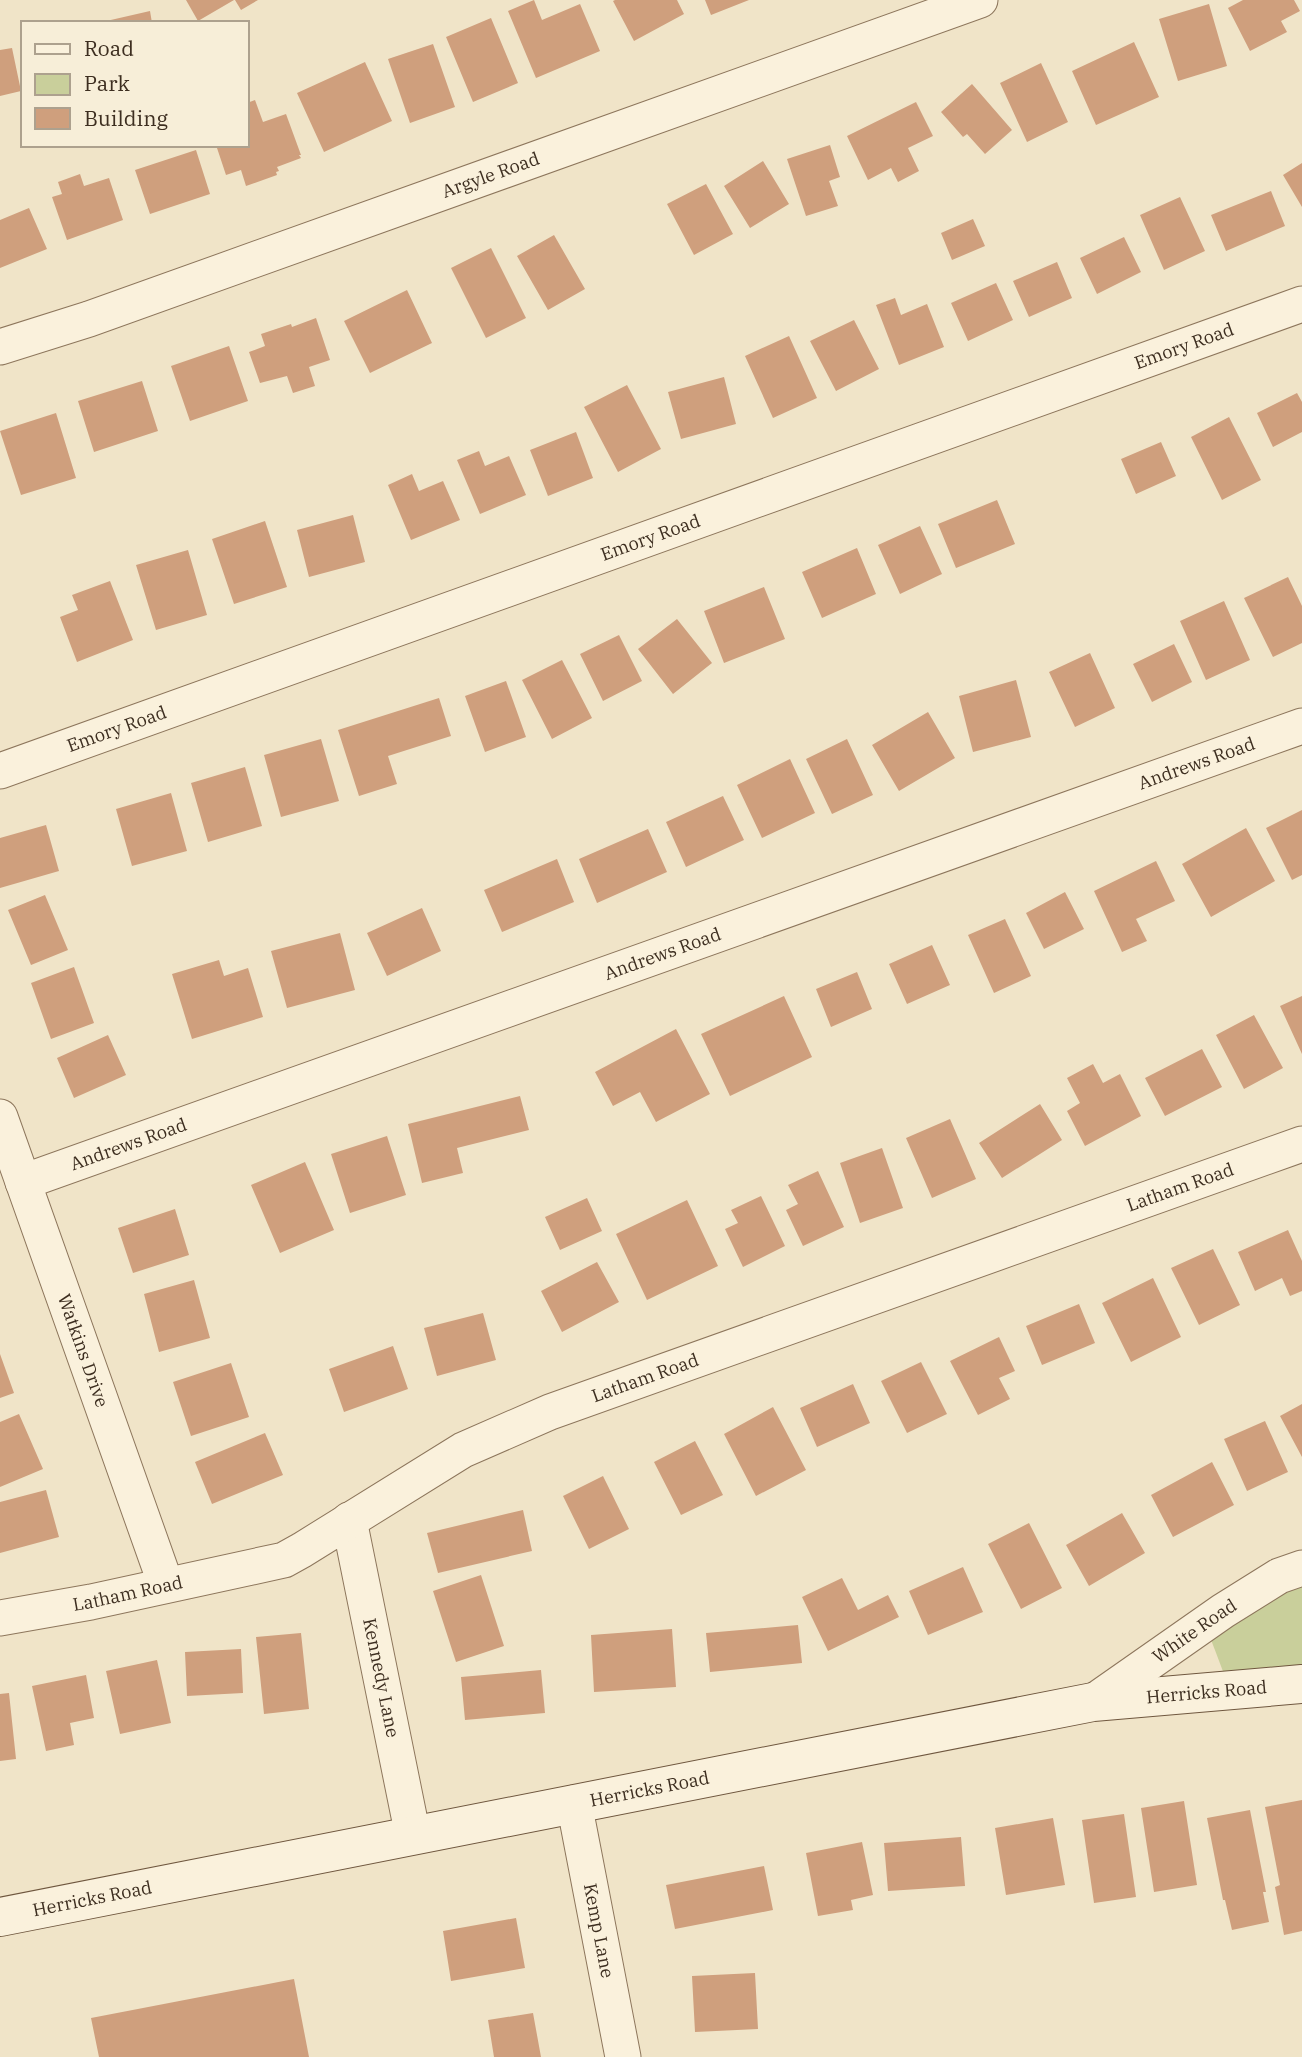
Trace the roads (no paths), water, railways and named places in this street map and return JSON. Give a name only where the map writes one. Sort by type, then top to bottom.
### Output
[{"type":"main road","name":"Herricks Road","points":[[0,1917],[1093,1702],[1302,1684]]},
{"type":"street","name":"Argyle Road","points":[[0,347],[89,319],[980,0]]},
{"type":"street","name":"Emory Road","points":[[0,771],[1302,304]]},
{"type":"street","name":"Andrews Road","points":[[23,1182],[1302,726]]},
{"type":"street","name":"Watkins Drive","points":[[0,1117],[166,1585]]},
{"type":"street","name":"Latham Road","points":[[0,1618],[91,1602],[284,1560],[463,1450],[550,1412],[1302,1144]]},
{"type":"street","name":"Kennedy Lane","points":[[349,1520],[413,1836]]},
{"type":"street","name":"White Road","points":[[1093,1702],[1223,1611],[1279,1576],[1302,1568]]},
{"type":"street","name":"Kemp Lane","points":[[574,1803],[623,2057]]}]
